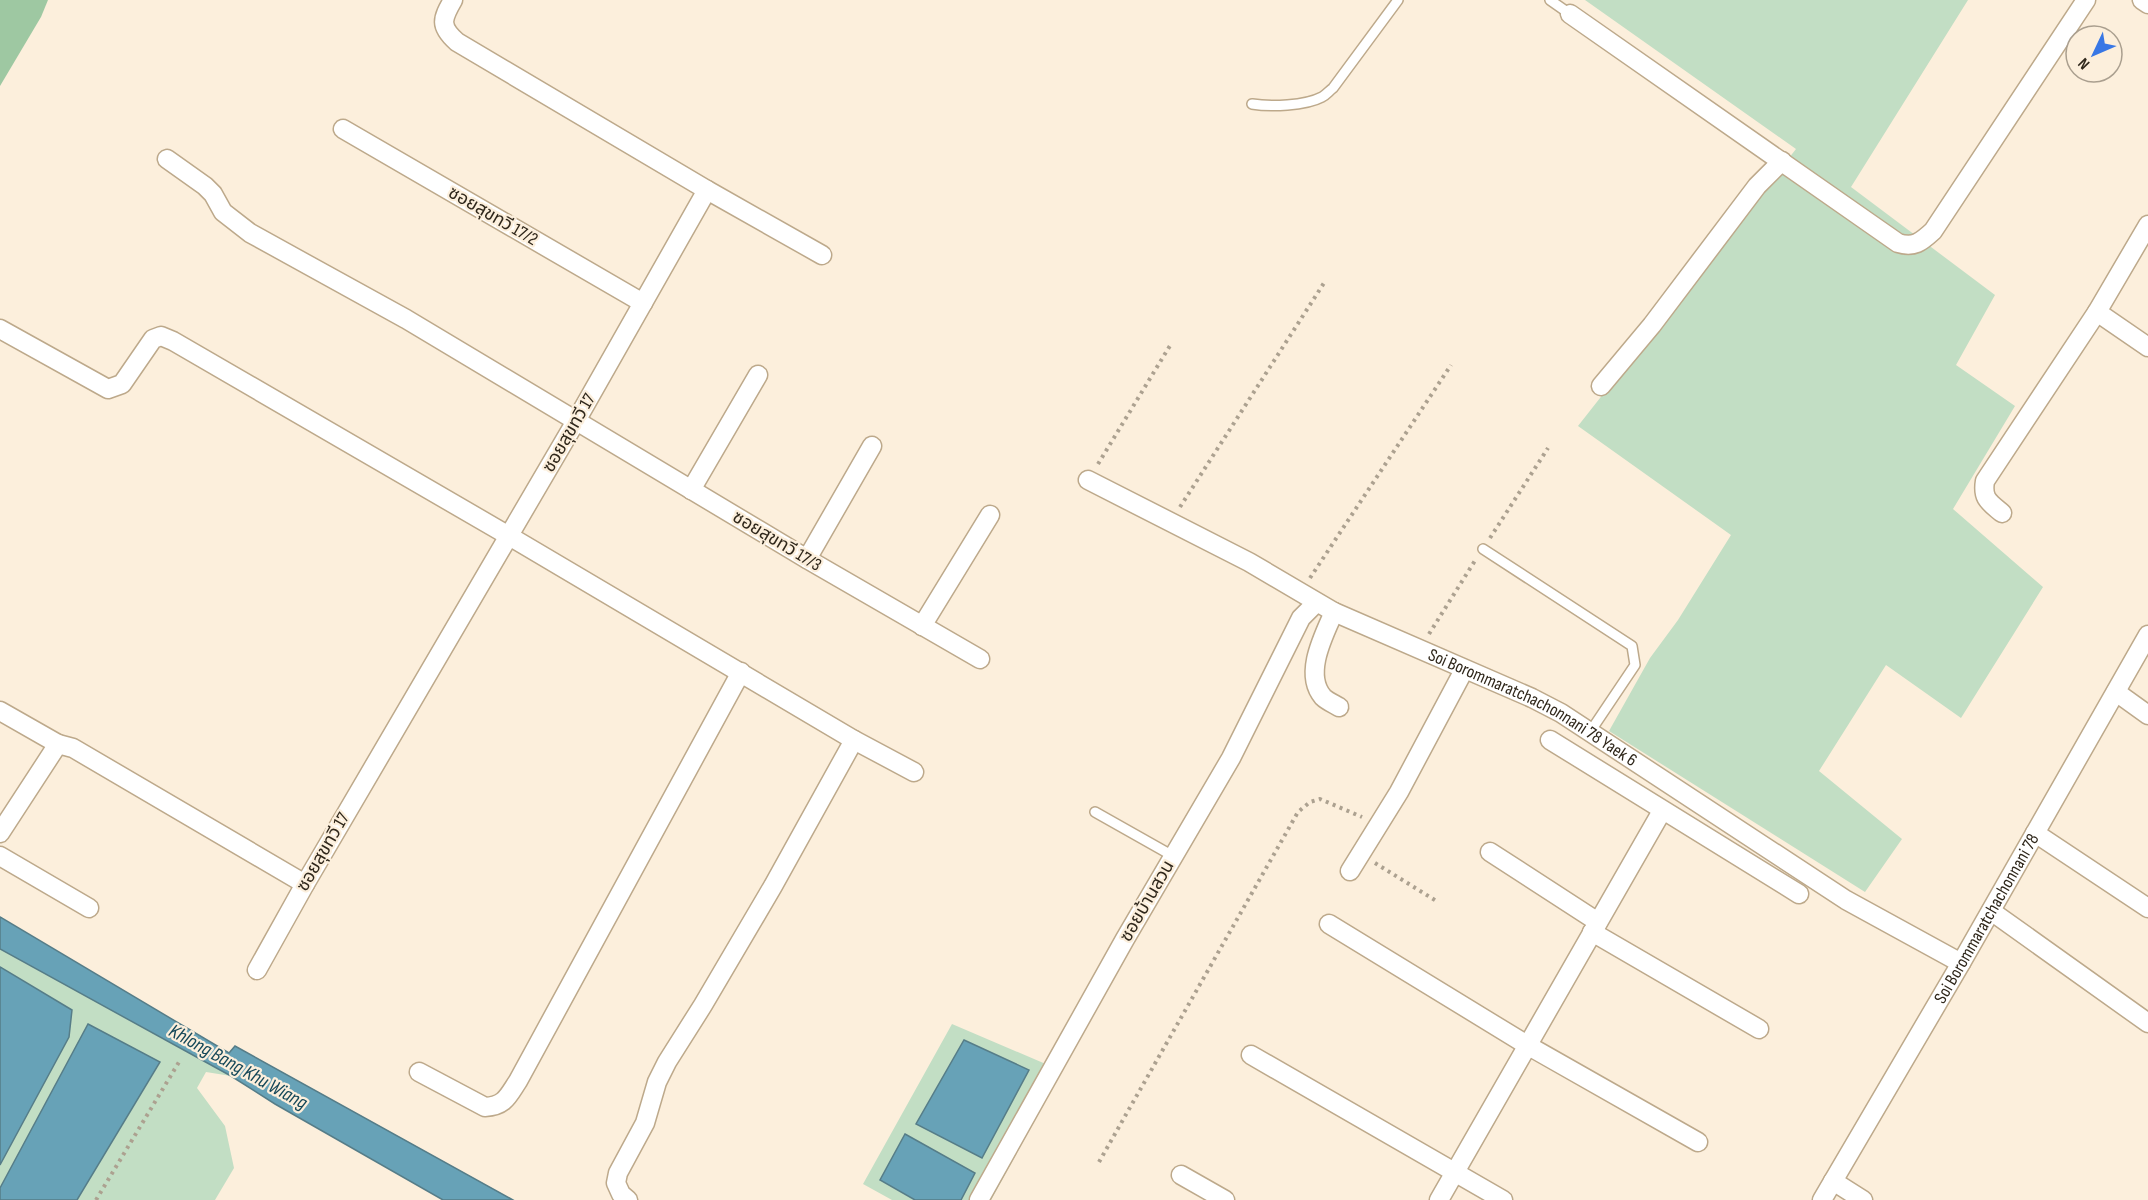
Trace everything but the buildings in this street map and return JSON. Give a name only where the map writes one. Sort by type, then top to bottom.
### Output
[{"type":"street","points":[[453,0],[444,15],[443,25],[447,33],[457,42],[822,255]]},
{"type":"street","points":[[1570,14],[1898,243],[1910,246],[1921,242],[1933,231],[2086,0]]},
{"type":"street","points":[[2142,0],[2148,4]]},
{"type":"street","name":"ซอยสุขทวี 17/2","points":[[344,129],[643,303]]},
{"type":"street","name":"ซอยสุขทวี 17/3","points":[[167,159],[205,186],[213,194],[223,212],[250,233],[406,319],[807,559],[980,658]]},
{"type":"street","points":[[1601,386],[1652,325],[1757,186],[1782,161]]},
{"type":"street","name":"ซอยสุขทวี 17","points":[[257,970],[304,884],[576,421],[708,190]]},
{"type":"street","points":[[2002,513],[1988,502],[1983,492],[1985,481],[2097,312],[2148,225]]},
{"type":"street","points":[[2097,312],[2148,347]]},
{"type":"street","points":[[0,329],[108,389],[122,384],[153,339],[161,336],[167,338],[509,536],[854,740],[914,772]]},
{"type":"street","points":[[691,490],[758,375]]},
{"type":"street","points":[[807,559],[872,446]]},
{"type":"street","name":"Soi Borommaratchachonnani 78 Yaek 6","points":[[1088,480],[1249,562],[1334,612],[1533,698],[1561,713],[1846,900],[1961,963]]},
{"type":"street","points":[[922,626],[990,515]]},
{"type":"street","name":"ซอยบ้านสวน","points":[[979,1200],[1125,939],[1231,758],[1301,618],[1316,603]]},
{"type":"street","points":[[1334,612],[1319,646],[1316,683],[1324,698],[1339,707]]},
{"type":"street","name":"Soi Borommaratchachonnani 78","points":[[1822,1200],[1961,963],[2148,635]]},
{"type":"street","points":[[1350,871],[1399,792],[1464,670]]},
{"type":"street","points":[[419,1072],[485,1107],[496,1106],[505,1100],[518,1081],[741,672]]},
{"type":"street","points":[[2116,692],[2148,715]]},
{"type":"street","points":[[0,711],[58,744],[73,748],[304,884]]},
{"type":"street","points":[[628,1200],[621,1194],[616,1183],[618,1173],[645,1123],[657,1082],[761,906],[854,740]]},
{"type":"street","points":[[1550,741],[1799,894]]},
{"type":"street","points":[[0,833],[58,744]]},
{"type":"street","points":[[1439,1200],[1662,810]]},
{"type":"street","points":[[2035,833],[2148,908]]},
{"type":"street","points":[[1490,852],[1595,927],[1759,1029]]},
{"type":"street","points":[[0,856],[89,908]]},
{"type":"street","points":[[1991,911],[2148,1023]]},
{"type":"street","points":[[1329,924],[1527,1046],[1698,1142]]},
{"type":"street","points":[[1251,1055],[1503,1200]]},
{"type":"street","points":[[1181,1175],[1225,1200]]},
{"type":"street","points":[[1833,1181],[1863,1200]]},
{"type":"lane","points":[[1252,104],[1266,107],[1322,97],[1333,88],[1398,0]]},
{"type":"lane","points":[[1550,0],[1570,14]]},
{"type":"lane","points":[[1483,549],[1632,646],[1635,665],[1590,732]]},
{"type":"lane","points":[[1095,812],[1173,856]]},
{"type":"path","points":[[1170,523],[1324,283]]},
{"type":"path","points":[[1088,480],[1171,344]]},
{"type":"path","points":[[1300,593],[1451,365]]},
{"type":"path","points":[[1099,1162],[1298,812],[1310,802],[1320,799],[1379,824]]},
{"type":"path","points":[[1361,854],[1438,902]]},
{"type":"path","points":[[96,1200],[179,1062]]},
{"type":"green space","points":[[0,0],[48,0],[41,17],[0,86]]},
{"type":"green space","points":[[1585,0],[1968,0],[1851,187],[1995,295],[1956,365],[2015,406],[1953,509],[2043,587],[1961,718],[1886,665],[1819,771],[1902,839],[1865,892],[1609,731],[1650,658],[1678,620],[1731,535],[1578,426],[1796,149]]},
{"type":"green space","points":[[0,949],[231,1076],[206,1072],[197,1088],[225,1126],[234,1168],[215,1200],[77,1200],[160,1063],[88,1024],[0,1188],[0,1165],[69,1037],[72,1010],[0,967]]},
{"type":"green space","points":[[952,1024],[1062,1071],[991,1200],[961,1200],[975,1173],[880,1180],[915,1200],[892,1200],[863,1184]]},
{"type":"water","name":"Khlong Bang Khu Wiang","points":[[0,917],[229,1053],[235,1046],[513,1200],[443,1200],[275,1104],[231,1076],[0,949]]},
{"type":"water","points":[[0,967],[72,1010],[69,1037],[0,1165]]},
{"type":"water","points":[[88,1024],[160,1062],[77,1200],[0,1200],[0,1188]]},
{"type":"water","points":[[964,1040],[1029,1070],[982,1158],[916,1124]]},
{"type":"water","points":[[905,1134],[975,1173],[961,1200],[915,1200],[880,1180]]}]
